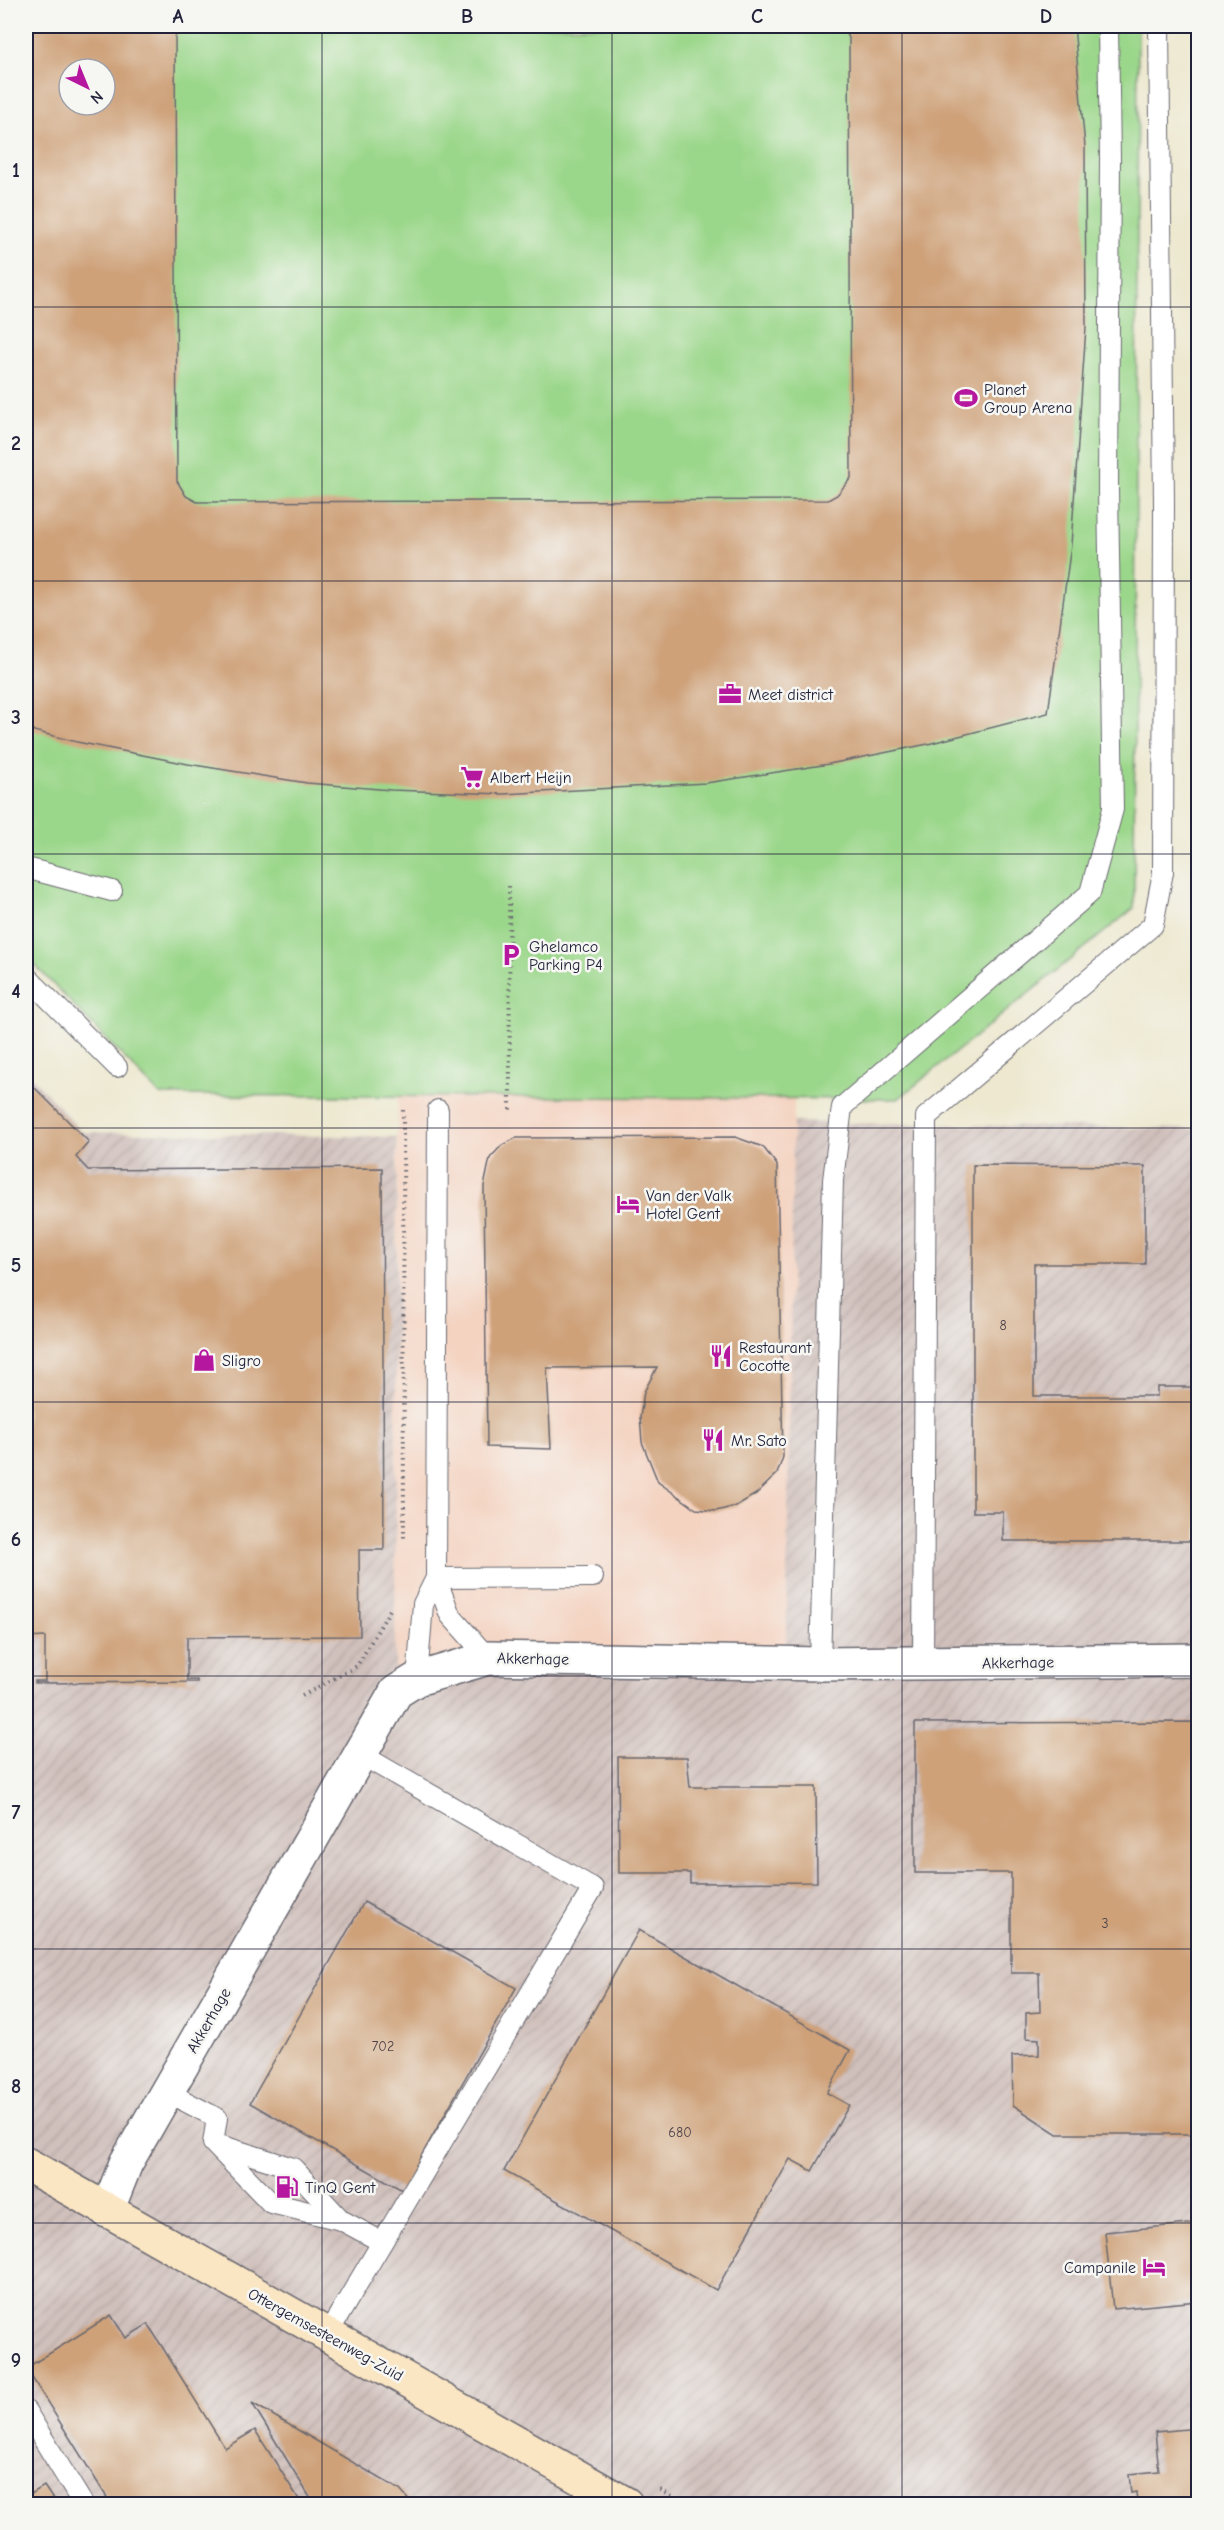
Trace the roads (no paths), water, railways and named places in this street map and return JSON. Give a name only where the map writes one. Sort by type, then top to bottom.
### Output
[{"type":"street","name":"Akkerhage","points":[[107,2211],[126,2163],[396,1692],[417,1679],[488,1658],[820,1664],[1198,1660]]},
{"type":"street","name":"Ottergemsesteenweg-Zuid","points":[[26,2164],[626,2505]]},
{"type":"lane","points":[[820,1664],[833,1180],[842,1107],[1090,892],[1113,809],[1108,489],[1110,158],[1108,26]]},
{"type":"lane","points":[[923,1664],[926,1117],[1153,925],[1163,872],[1164,502],[1159,26]]},
{"type":"lane","points":[[26,868],[112,891]]},
{"type":"lane","points":[[26,976],[117,1067]]},
{"type":"lane","points":[[438,1110],[436,1578],[450,1615],[488,1658]]},
{"type":"lane","points":[[436,1578],[594,1577]]},
{"type":"lane","points":[[417,1679],[423,1604],[436,1578]]},
{"type":"lane","points":[[327,2335],[593,1888],[360,1754]]},
{"type":"lane","points":[[167,2092],[217,2118],[213,2143]]},
{"type":"lane","points":[[213,2143],[271,2202],[342,2220],[382,2242]]},
{"type":"lane","points":[[213,2143],[293,2168],[342,2220]]},
{"type":"lane","points":[[26,2411],[83,2505]]},
{"type":"place","name":"Planet Group Arena","points":[[966,398]]},
{"type":"place","name":"Meet district","points":[[730,694]]},
{"type":"place","name":"Albert Heijn","points":[[472,777]]},
{"type":"place","name":"Ghelamco Parking P4","points":[[511,955]]},
{"type":"place","name":"Van der Valk Hotel Gent","points":[[628,1204]]},
{"type":"place","name":"Restaurant Cocotte","points":[[721,1356]]},
{"type":"place","name":"Sligro","points":[[204,1360]]},
{"type":"place","name":"Mr. Sato","points":[[713,1440]]},
{"type":"place","name":"TinQ Gent","points":[[287,2187]]},
{"type":"place","name":"Campanile","points":[[1154,2267]]}]
